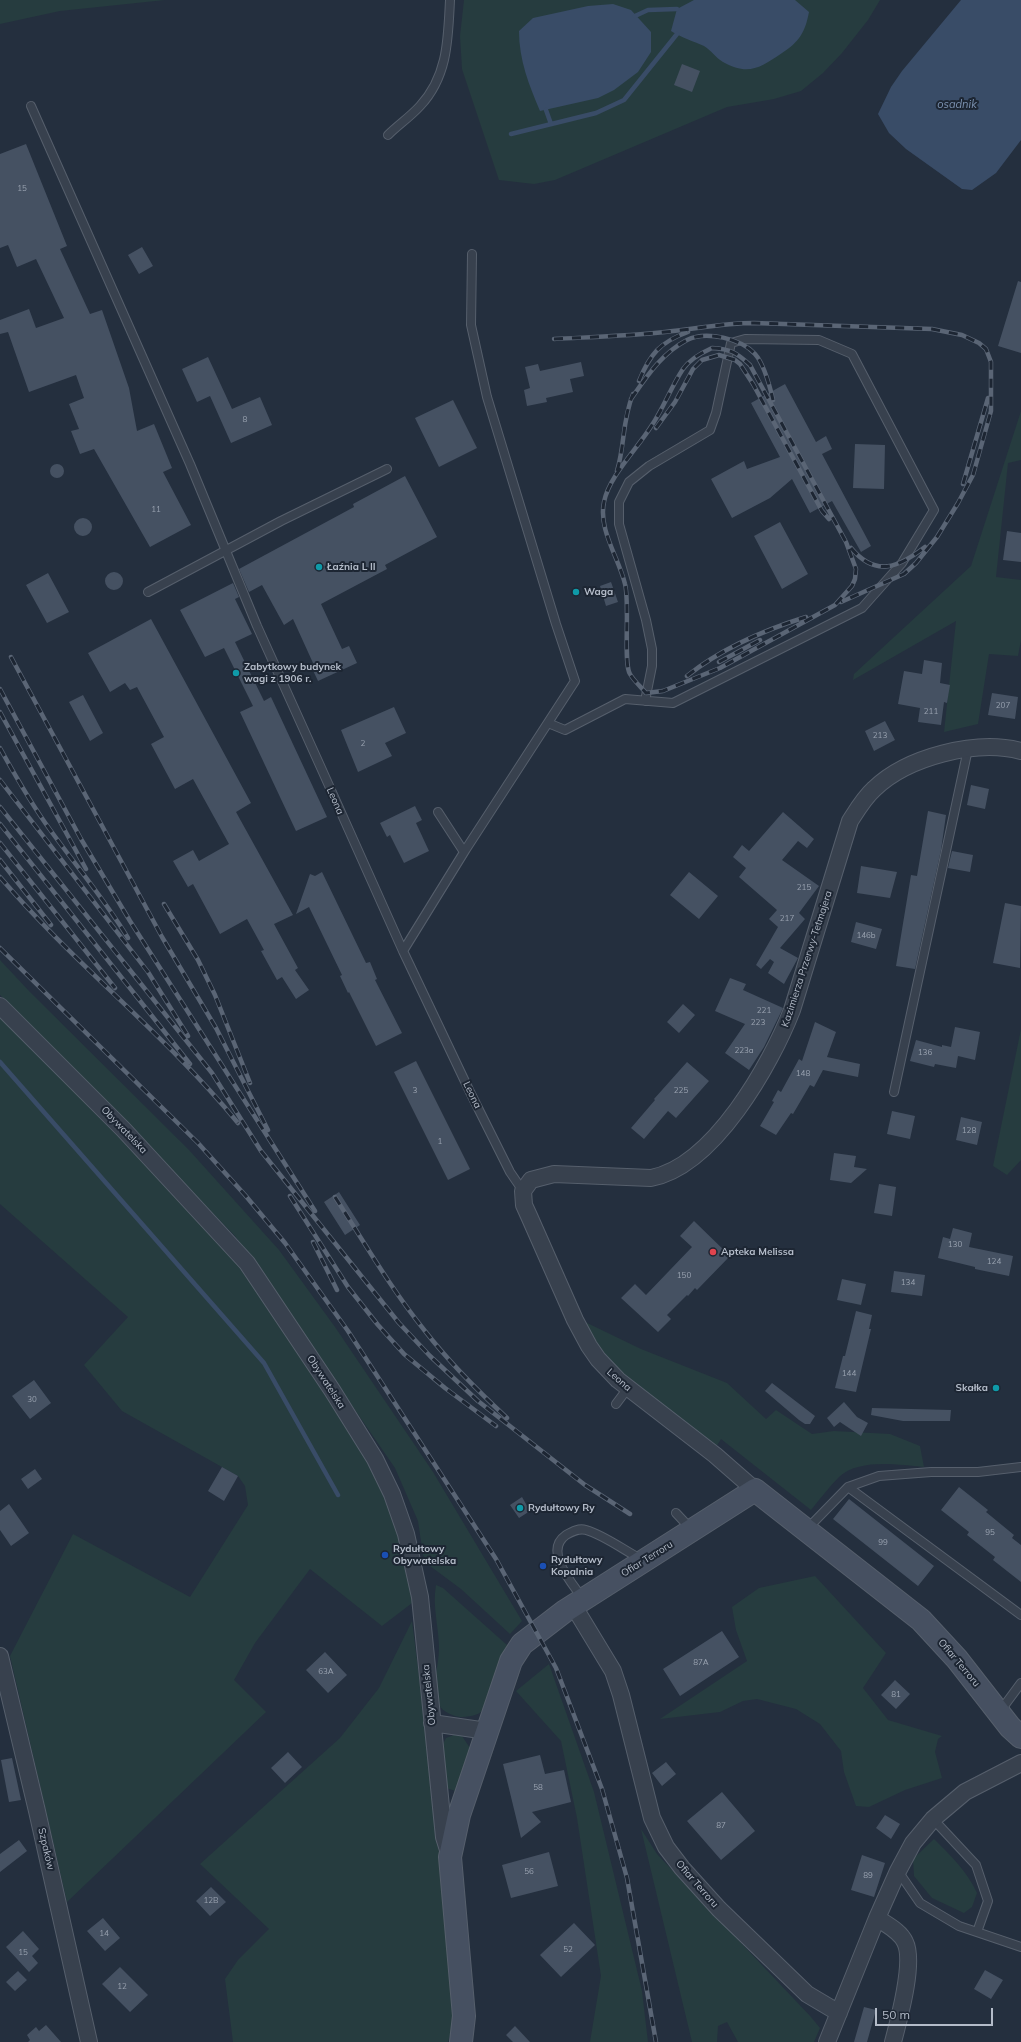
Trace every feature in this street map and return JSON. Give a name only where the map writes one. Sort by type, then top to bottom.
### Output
[{"type":"street","name":"Kazimierza Przerwy-Tetmajera","points":[[523,1191],[531,1180],[554,1174],[652,1178],[686,1162],[699,1152],[722,1128],[758,1079],[783,1033],[792,1010],[850,821],[860,805],[873,789],[892,775],[939,754],[968,749],[996,748],[1021,751]]},
{"type":"street","name":"Obywatelska","points":[[1,1008],[123,1129],[247,1263],[332,1390],[375,1459],[394,1501],[406,1534],[420,1597],[444,1837],[450,1857],[464,2016],[461,2042]]},
{"type":"street","name":"Leona","points":[[523,1191],[524,1205],[589,1346],[609,1371],[628,1388],[715,1455],[755,1490]]},
{"type":"street","name":"Ofiar Terroru","points":[[839,2013],[807,1994],[697,1886],[666,1847],[652,1818],[621,1695],[612,1671],[578,1602],[755,1490],[926,1625],[957,1659],[1016,1732]]},
{"type":"street","name":"Obywatelska","points":[[450,1857],[459,1814],[511,1661],[518,1649],[537,1631],[578,1602]]},
{"type":"street","name":"Szpaków","points":[[0,1656],[37,1811],[89,2042]]},
{"type":"street","points":[[432,1723],[486,1731]]},
{"type":"street","points":[[827,2042],[877,1918],[898,1871],[913,1843],[933,1819],[965,1792],[1021,1763]]},
{"type":"street","points":[[877,1918],[896,1930],[905,1942],[909,1960],[893,2042]]},
{"type":"lane","points":[[388,135],[420,106],[435,86],[446,56],[450,0]]},
{"type":"lane","name":"Leona","points":[[31,106],[190,464],[264,640],[403,951],[510,1172],[523,1191]]},
{"type":"lane","points":[[403,951],[464,852],[575,681],[556,624],[487,397],[472,325],[472,254]]},
{"type":"lane","points":[[548,723],[565,730],[625,699],[645,701],[673,703],[862,608],[902,563],[934,510],[852,354],[819,340],[745,340],[731,343],[716,413],[710,430],[649,466],[629,482],[619,502],[619,524],[646,620],[652,649],[652,666],[645,701]]},
{"type":"lane","points":[[148,592],[225,550],[387,469]]},
{"type":"lane","points":[[894,1092],[968,749]]},
{"type":"lane","points":[[438,812],[464,852]]},
{"type":"lane","points":[[616,1404],[628,1388]]},
{"type":"lane","points":[[806,1530],[848,1487],[879,1476],[931,1472],[978,1472],[1021,1467]]},
{"type":"lane","points":[[848,1487],[1021,1615]]},
{"type":"lane","points":[[676,1513],[692,1530]]},
{"type":"lane","points":[[578,1602],[558,1558],[558,1545],[560,1541],[568,1534],[574,1531],[585,1530],[643,1561]]},
{"type":"lane","points":[[1016,1732],[1004,1706],[1021,1683]]},
{"type":"lane","points":[[933,1819],[976,1865],[988,1901],[978,1932]]},
{"type":"lane","points":[[898,1871],[920,1903],[959,1926],[1021,1947]]},
{"type":"green space","points":[[0,0],[165,0],[60,11],[0,24]]},
{"type":"green space","points":[[464,0],[880,0],[868,20],[842,53],[823,73],[801,91],[774,99],[727,107],[555,180],[534,184],[499,180],[462,69],[460,36]]},
{"type":"green space","points":[[1021,411],[1021,460],[1008,463],[996,577],[1021,580],[1021,640],[1018,656],[989,654],[978,724],[944,732],[956,621],[853,680],[854,674],[971,566]]},
{"type":"green space","points":[[0,960],[29,991],[189,1150],[279,1250],[335,1327],[433,1472],[522,1621],[510,1634],[461,1589],[430,1566],[423,1555],[418,1521],[395,1468],[235,1236],[0,995]]},
{"type":"green space","points":[[0,1010],[247,1263],[375,1459],[420,1597],[382,1626],[310,1569],[255,1643],[234,1680],[266,1712],[67,1902],[10,1656],[73,1534],[190,1597],[248,1505],[245,1486],[238,1476],[122,1411],[84,1365],[128,1317],[0,1204]]},
{"type":"green space","points":[[1021,1029],[1021,1160],[1007,1175],[993,1166]]},
{"type":"green space","points":[[583,1321],[641,1349],[727,1383],[766,1419],[776,1410],[812,1434],[834,1431],[890,1434],[920,1446],[924,1467],[880,1464],[857,1467],[839,1477],[811,1510],[721,1439],[716,1447],[627,1379],[599,1352]]},
{"type":"green space","points":[[815,1576],[886,1653],[863,1688],[888,1720],[942,1736],[938,1739],[935,1752],[942,1778],[905,1790],[869,1807],[856,1806],[844,1772],[841,1751],[820,1724],[796,1709],[757,1699],[743,1701],[720,1712],[660,1719],[747,1661],[736,1630],[732,1607],[759,1588]]},
{"type":"green space","points":[[436,1585],[443,1588],[507,1645],[487,1705],[481,1712],[475,1715],[460,1717],[451,1715],[439,1705],[436,1698],[435,1684],[439,1655],[439,1640],[435,1609]]},
{"type":"green space","points":[[412,1621],[425,1723],[426,1722],[454,2003],[454,2021],[448,2042],[233,2042],[225,1979],[238,1960],[269,1929],[200,1864],[340,1738],[379,1688]]},
{"type":"green space","points":[[549,1664],[594,1792],[642,1991],[648,2042],[590,2042],[601,1976],[577,1818],[561,1741],[516,1691]]},
{"type":"green space","points":[[454,1735],[462,1736],[472,1751],[456,1791],[446,1788],[443,1744],[446,1738]]},
{"type":"green space","points":[[641,1829],[657,1854],[820,2028],[814,2042],[738,2042],[727,2022],[718,2026],[717,2042],[692,2042]]},
{"type":"green space","points":[[934,1839],[963,1871],[977,1893],[972,1907],[964,1913],[932,1898],[914,1876],[913,1859]]},
{"type":"water","points":[[694,0],[795,0],[809,12],[803,31],[793,45],[767,63],[754,68],[740,69],[723,62],[704,46],[683,38],[671,31],[677,9]]},
{"type":"water","name":"osadnik","points":[[961,0],[1021,0],[1021,140],[996,173],[972,190],[962,189],[906,149],[889,133],[878,114],[891,87],[902,71]]},
{"type":"water","points":[[613,4],[631,10],[651,32],[651,52],[638,72],[614,90],[598,98],[540,111],[523,62],[519,42],[519,31],[533,18],[588,6]]},
{"type":"building","points":[[682,64],[700,71],[692,92],[674,85]]},
{"type":"building","points":[[26,144],[67,246],[60,249],[90,314],[102,310],[129,388],[137,431],[154,424],[172,468],[163,472],[191,525],[150,547],[94,449],[80,454],[71,431],[79,429],[69,404],[84,398],[76,375],[29,392],[8,332],[0,334],[0,320],[29,309],[36,328],[64,318],[36,259],[17,267],[8,245],[0,248],[0,154]]},
{"type":"building","points":[[142,247],[153,266],[139,274],[128,255]]},
{"type":"building","points":[[1018,281],[1021,282],[1021,353],[998,346]]},
{"type":"building","points":[[208,357],[232,409],[260,397],[272,425],[231,443],[210,396],[197,402],[182,369]]},
{"type":"building","points":[[581,362],[584,376],[570,379],[573,392],[546,398],[547,402],[527,406],[524,390],[530,388],[525,367],[538,364],[540,371]]},
{"type":"building","points":[[785,384],[816,442],[826,436],[832,449],[822,454],[871,546],[861,552],[832,501],[810,513],[792,479],[770,498],[732,518],[711,479],[744,461],[747,469],[780,457],[751,403]]},
{"type":"building","points":[[453,400],[477,448],[439,467],[415,418]]},
{"type":"building","points":[[855,444],[885,445],[884,489],[853,488]]},
{"type":"building","points":[[57,464],[62,466],[64,471],[62,476],[57,478],[52,476],[50,471],[52,466]]},
{"type":"building","points":[[405,476],[437,537],[385,565],[387,569],[321,604],[342,649],[349,646],[357,663],[318,681],[310,664],[313,663],[293,619],[284,625],[262,585],[249,592],[239,569],[354,507],[353,504]]},
{"type":"building","points":[[83,518],[89,521],[92,527],[89,533],[83,536],[77,533],[74,527],[77,521]]},
{"type":"building","points":[[780,522],[808,574],[782,589],[754,536]]},
{"type":"building","points":[[1007,531],[1021,533],[1021,562],[1003,560]]},
{"type":"building","points":[[114,572],[120,575],[123,581],[120,587],[114,590],[108,587],[105,581],[108,575]]},
{"type":"building","points":[[48,573],[69,612],[47,623],[26,585]]},
{"type":"building","points":[[611,582],[618,602],[606,606],[600,586]]},
{"type":"building","points":[[233,583],[239,597],[235,599],[252,634],[235,642],[264,701],[271,697],[327,817],[296,831],[240,712],[253,706],[224,648],[205,657],[180,610]]},
{"type":"building","points":[[151,619],[251,803],[236,812],[293,915],[274,924],[298,968],[295,970],[309,990],[296,999],[282,977],[277,980],[261,951],[264,950],[247,919],[220,934],[193,884],[188,887],[173,861],[193,850],[199,861],[229,844],[193,779],[175,789],[151,744],[164,737],[137,687],[130,690],[125,683],[110,692],[88,653]]},
{"type":"building","points":[[924,660],[942,663],[940,683],[950,685],[947,703],[944,702],[941,725],[918,722],[920,708],[898,704],[904,671],[922,674]]},
{"type":"building","points":[[992,693],[1018,697],[1015,719],[988,715]]},
{"type":"building","points":[[83,695],[103,733],[90,741],[69,702]]},
{"type":"building","points":[[394,707],[406,733],[385,743],[392,756],[358,772],[341,730]]},
{"type":"building","points":[[885,721],[895,740],[874,751],[865,731]]},
{"type":"building","points":[[971,785],[989,789],[985,809],[967,805]]},
{"type":"building","points":[[415,806],[422,820],[416,823],[429,851],[404,863],[390,835],[387,837],[380,823]]},
{"type":"building","points":[[928,811],[946,815],[941,850],[915,969],[896,966],[911,875],[917,876]]},
{"type":"building","points":[[783,812],[814,839],[807,848],[798,841],[782,860],[819,886],[799,913],[805,919],[780,948],[798,958],[784,984],[768,973],[774,962],[770,959],[761,969],[756,965],[778,927],[769,919],[777,910],[739,877],[746,868],[733,857],[742,845],[749,851]]},
{"type":"building","points":[[952,851],[973,855],[970,872],[948,868]]},
{"type":"building","points":[[861,866],[897,872],[890,898],[857,893]]},
{"type":"building","points":[[322,872],[366,963],[370,962],[377,979],[375,980],[402,1033],[376,1046],[349,992],[348,993],[340,976],[342,975],[309,907],[296,914],[310,874],[315,876]]},
{"type":"building","points":[[689,872],[718,896],[699,919],[670,895]]},
{"type":"building","points":[[1005,903],[1021,906],[1020,968],[993,963]]},
{"type":"building","points":[[856,922],[882,929],[876,949],[851,942]]},
{"type":"building","points":[[730,978],[746,984],[743,990],[783,1008],[764,1047],[749,1070],[725,1053],[745,1024],[715,1011]]},
{"type":"building","points":[[683,1004],[695,1015],[679,1033],[667,1022]]},
{"type":"building","points":[[815,1022],[836,1032],[827,1057],[860,1064],[858,1077],[823,1070],[814,1087],[810,1085],[793,1114],[791,1113],[776,1135],[760,1126],[774,1102],[772,1101],[778,1090],[781,1092],[799,1059],[802,1061]]},
{"type":"building","points":[[955,1027],[980,1032],[975,1060],[958,1056],[956,1068],[935,1064],[934,1067],[910,1061],[916,1040],[942,1047],[942,1045],[951,1047]]},
{"type":"building","points":[[416,1061],[470,1169],[448,1180],[394,1072]]},
{"type":"building","points":[[687,1062],[709,1081],[676,1118],[668,1111],[644,1139],[631,1128],[655,1100],[654,1099]]},
{"type":"building","points":[[892,1111],[915,1116],[910,1139],[887,1134]]},
{"type":"building","points":[[961,1117],[982,1122],[977,1145],[956,1140]]},
{"type":"building","points":[[834,1153],[856,1156],[854,1167],[867,1169],[851,1183],[830,1180]]},
{"type":"building","points":[[879,1184],[896,1187],[892,1216],[874,1213]]},
{"type":"building","points":[[339,1192],[360,1225],[345,1235],[324,1202]]},
{"type":"building","points":[[694,1221],[730,1256],[697,1290],[695,1288],[667,1315],[671,1319],[658,1332],[621,1298],[635,1284],[646,1295],[692,1247],[680,1236]]},
{"type":"building","points":[[953,1228],[972,1233],[969,1247],[1013,1256],[1009,1276],[975,1269],[975,1267],[938,1258],[943,1237],[950,1239]]},
{"type":"building","points":[[894,1271],[925,1275],[922,1296],[891,1292]]},
{"type":"building","points":[[842,1279],[866,1284],[861,1305],[837,1300]]},
{"type":"building","points":[[856,1311],[872,1315],[869,1329],[871,1329],[856,1392],[835,1388],[843,1356],[845,1356]]},
{"type":"building","points":[[34,1380],[51,1403],[30,1419],[12,1396]]},
{"type":"building","points":[[772,1383],[815,1416],[810,1424],[805,1424],[799,1420],[765,1391]]},
{"type":"building","points":[[844,1402],[857,1417],[868,1423],[861,1436],[840,1422],[834,1427],[827,1418]]},
{"type":"building","points":[[872,1408],[951,1410],[950,1421],[903,1421],[871,1415]]},
{"type":"building","points":[[222,1467],[238,1476],[224,1501],[208,1491]]},
{"type":"building","points":[[35,1469],[42,1479],[28,1489],[21,1479]]},
{"type":"building","points":[[959,1487],[988,1510],[986,1512],[1014,1535],[1012,1538],[1021,1545],[1021,1582],[993,1560],[995,1557],[967,1535],[969,1532],[941,1510]]},
{"type":"building","name":"Rydułtowy Ry","points":[[522,1497],[530,1511],[519,1518],[510,1505]]},
{"type":"building","points":[[849,1499],[934,1566],[918,1586],[833,1519]]},
{"type":"building","points":[[9,1504],[29,1533],[11,1546],[0,1530],[0,1511]]},
{"type":"building","points":[[722,1631],[739,1657],[680,1696],[663,1669]]},
{"type":"building","points":[[325,1652],[347,1675],[328,1693],[306,1670]]},
{"type":"building","points":[[895,1680],[910,1694],[896,1709],[881,1695]]},
{"type":"building","points":[[288,1752],[302,1767],[285,1783],[271,1768]]},
{"type":"building","points":[[540,1755],[545,1774],[564,1770],[571,1802],[532,1812],[541,1822],[521,1838],[503,1764]]},
{"type":"building","points":[[12,1758],[21,1800],[9,1802],[1,1760]]},
{"type":"building","points":[[666,1762],[676,1774],[662,1786],[652,1773]]},
{"type":"building","points":[[722,1792],[755,1831],[721,1860],[687,1821]]},
{"type":"building","points":[[885,1815],[900,1824],[891,1839],[876,1828]]},
{"type":"building","points":[[19,1840],[27,1851],[0,1872],[0,1854]]},
{"type":"building","points":[[549,1852],[558,1886],[511,1898],[502,1865]]},
{"type":"building","points":[[862,1855],[885,1863],[874,1897],[851,1890]]},
{"type":"building","points":[[211,1887],[226,1902],[210,1916],[196,1901]]},
{"type":"building","points":[[103,1918],[120,1938],[105,1951],[87,1931]]},
{"type":"building","points":[[574,1923],[595,1945],[561,1977],[540,1955]]},
{"type":"building","points":[[23,1931],[39,1949],[32,1956],[38,1963],[29,1972],[6,1947]]},
{"type":"building","points":[[120,1967],[148,1995],[130,2012],[102,1984]]},
{"type":"building","points":[[985,1970],[1003,1980],[991,1999],[974,1989]]},
{"type":"building","points":[[18,1971],[27,1980],[15,1991],[6,1982]]},
{"type":"building","points":[[864,2007],[876,2010],[867,2042],[854,2042]]},
{"type":"building","points":[[46,2025],[61,2042],[28,2042],[30,2040],[27,2035],[36,2027],[39,2031]]},
{"type":"building","points":[[515,2026],[530,2042],[513,2042],[506,2035]]},
{"type":"waterway","points":[[635,16],[648,10],[677,9]]},
{"type":"waterway","points":[[511,134],[596,113],[624,100],[677,34]]},
{"type":"waterway","points":[[546,110],[551,124]]},
{"type":"waterway","points":[[0,1062],[264,1363],[338,1495]]},
{"type":"railway","points":[[554,339],[676,331],[721,325],[754,323],[932,329],[962,335],[979,343],[986,349],[991,362],[991,411],[973,475],[958,503],[937,537],[916,563],[904,574],[841,602]]},
{"type":"railway","points":[[639,381],[647,363],[657,350],[670,340],[688,332]]},
{"type":"railway","points":[[631,399],[643,382],[670,351],[678,345],[695,337],[713,336],[733,340],[742,344],[755,354],[764,370],[773,400]]},
{"type":"railway","points":[[712,348],[724,349],[732,352],[741,357],[750,365],[846,542],[856,569],[855,579],[852,586],[835,605],[720,668],[663,691],[646,693],[632,677],[628,668],[627,605],[625,584],[606,533],[603,512],[604,502],[612,482],[652,425],[683,369],[689,362],[712,348]]},
{"type":"railway","points":[[656,428],[675,402],[693,369],[702,360],[719,355],[735,360],[740,364],[753,384],[822,511],[829,519]]},
{"type":"railway","points":[[617,471],[620,461],[625,423],[633,394]]},
{"type":"railway","points":[[963,484],[988,398]]},
{"type":"railway","points":[[851,548],[869,563],[879,566],[888,566],[906,560],[925,547]]},
{"type":"railway","points":[[687,676],[714,657],[744,641],[774,628],[806,617]]},
{"type":"railway","points":[[719,662],[760,640]]},
{"type":"railway","points":[[11,657],[162,937],[216,1028],[268,1130]]},
{"type":"railway","points":[[0,689],[81,839],[130,921],[315,1211]]},
{"type":"railway","points":[[0,712],[86,869]]},
{"type":"railway","points":[[0,748],[24,791],[44,821],[128,938]]},
{"type":"railway","points":[[0,780],[148,972],[188,1036]]},
{"type":"railway","points":[[0,807],[212,1073],[261,1151],[399,1323],[430,1356],[478,1401],[585,1485],[630,1514]]},
{"type":"railway","points":[[0,824],[190,1064]]},
{"type":"railway","points":[[0,843],[115,988]]},
{"type":"railway","points":[[0,860],[51,925]]},
{"type":"railway","points":[[0,877],[58,940],[150,1029],[210,1090],[238,1123]]},
{"type":"railway","points":[[164,904],[198,960],[215,995],[250,1083]]},
{"type":"railway","points":[[0,948],[198,1143],[245,1195],[285,1243],[348,1331],[496,1559],[556,1668],[602,1789],[627,1878],[656,2042]]},
{"type":"railway","points":[[290,1196],[348,1287],[378,1325],[404,1354],[445,1388],[496,1426]]},
{"type":"railway","points":[[335,1197],[401,1299],[434,1343],[475,1387],[507,1418]]},
{"type":"railway","points":[[313,1242],[337,1290]]},
{"type":"place","name":"Łaźnia L II","points":[[319,567]]},
{"type":"place","name":"Waga","points":[[576,592]]},
{"type":"place","name":"Zabytkowy budynek wagi z 1906 r.","points":[[236,673]]},
{"type":"place","name":"Apteka Melissa","points":[[713,1252]]},
{"type":"place","name":"Skałka","points":[[996,1388]]},
{"type":"place","name":"Rydułtowy Ry","points":[[520,1508]]},
{"type":"place","name":"Rydułtowy Obywatelska","points":[[385,1555]]},
{"type":"place","name":"Rydułtowy Kopalnia","points":[[543,1566]]}]
